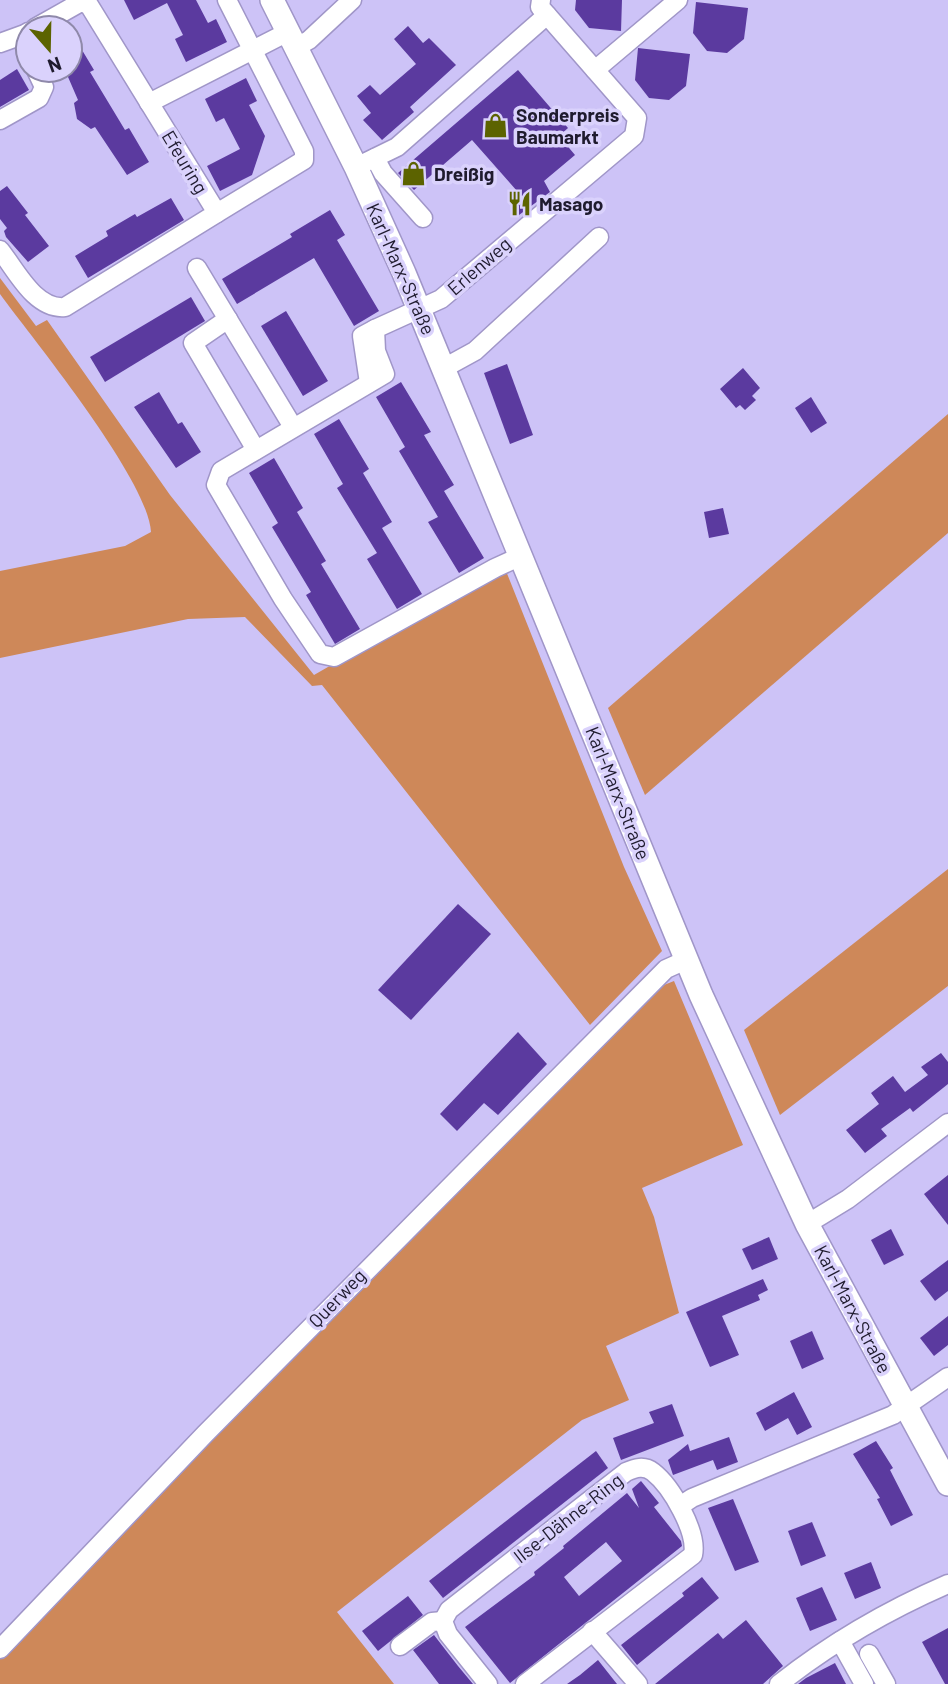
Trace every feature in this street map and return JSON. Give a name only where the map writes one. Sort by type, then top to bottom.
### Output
[{"type":"main road","name":"Karl-Marx-Straße","points":[[272,0],[292,40],[366,163],[419,311],[686,960],[708,992],[807,1224],[948,1484]]},
{"type":"street","points":[[217,213],[304,160],[304,151],[227,0]]},
{"type":"street","points":[[149,103],[253,51],[292,40],[309,40],[352,0]]},
{"type":"street","points":[[595,70],[678,0]]},
{"type":"street","name":"Efeuring","points":[[0,250],[40,299],[55,308],[65,307],[217,213],[89,5],[81,2],[59,14]]},
{"type":"street","points":[[366,163],[397,147],[544,7]]},
{"type":"street","name":"Erlenweg","points":[[293,427],[385,374],[376,351],[376,329],[441,299],[634,136],[636,118],[544,7]]},
{"type":"street","points":[[0,120],[39,98],[44,87],[43,84]]},
{"type":"street","points":[[366,163],[383,173],[423,218]]},
{"type":"street","points":[[444,368],[475,351],[599,237]]},
{"type":"street","points":[[197,268],[293,427],[221,471],[216,485],[283,599],[320,654],[334,657],[521,556]]},
{"type":"street","points":[[228,319],[193,343],[256,450]]},
{"type":"street","name":"Querweg","points":[[0,1649],[205,1434],[446,1188],[666,969],[686,960]]},
{"type":"street","points":[[807,1224],[848,1199],[948,1123]]},
{"type":"street","points":[[680,1506],[692,1498],[779,1464],[905,1408],[948,1377]]},
{"type":"street","name":"Ilse-Dähne-Ring","points":[[443,1622],[449,1610],[626,1472],[639,1467],[652,1471],[680,1506],[695,1544],[693,1555],[524,1684]]},
{"type":"street","points":[[779,1684],[840,1641],[912,1600],[948,1584]]},
{"type":"street","points":[[400,1646],[432,1622],[443,1622],[448,1634],[488,1684]]},
{"type":"street","points":[[592,1631],[638,1684]]},
{"type":"street","points":[[840,1641],[864,1684]]},
{"type":"street","points":[[869,1654],[886,1684]]},
{"type":"shaded area","points":[[0,278],[36,326],[47,320],[170,495],[314,675],[504,566],[624,867],[662,951],[590,1025],[322,685],[312,686],[245,617],[188,619],[0,658],[0,571],[125,546],[151,532],[145,509],[131,479],[88,411],[0,294]]},
{"type":"shaded area","points":[[948,414],[948,533],[645,795],[608,708]]},
{"type":"shaded area","points":[[948,869],[948,986],[780,1115],[744,1030]]},
{"type":"shaded area","points":[[674,981],[743,1145],[642,1188],[654,1217],[679,1313],[606,1346],[629,1400],[582,1420],[337,1612],[394,1684],[0,1684],[0,1659],[205,1445],[659,987]]},
{"type":"building","points":[[124,0],[196,0],[208,23],[216,19],[227,42],[186,62],[175,39],[183,35],[167,3],[134,20]]},
{"type":"building","points":[[576,0],[622,0],[621,31],[589,28],[575,10]]},
{"type":"building","points":[[696,2],[748,8],[744,39],[727,53],[707,51],[693,33]]},
{"type":"building","points":[[408,26],[423,43],[429,38],[456,65],[410,107],[414,112],[382,140],[363,120],[371,113],[357,96],[370,85],[380,95],[416,64],[394,39]]},
{"type":"building","points":[[638,48],[690,54],[686,86],[669,100],[649,98],[635,80]]},
{"type":"building","points":[[84,53],[94,70],[90,72],[125,130],[129,128],[149,162],[127,175],[95,127],[91,129],[77,119],[74,103],[78,100],[71,84],[84,84]]},
{"type":"building","points":[[518,70],[568,128],[559,136],[575,155],[544,181],[550,192],[519,215],[508,196],[517,191],[472,140],[414,190],[398,173]]},
{"type":"building","points":[[14,71],[14,84],[26,84],[29,90],[0,107],[0,80]]},
{"type":"building","points":[[246,78],[257,101],[249,105],[265,136],[252,175],[220,191],[207,166],[240,149],[224,118],[216,122],[205,99]]},
{"type":"building","points":[[7,186],[49,246],[28,262],[6,237],[4,231],[7,228],[0,219],[0,191]]},
{"type":"building","points":[[171,198],[184,220],[88,278],[75,256],[108,236],[106,231]]},
{"type":"building","points":[[330,210],[345,235],[337,240],[379,311],[354,326],[314,258],[237,304],[222,279],[292,237],[290,234]]},
{"type":"building","points":[[191,297],[205,321],[105,382],[90,357]]},
{"type":"building","points":[[286,311],[328,381],[303,396],[261,326]]},
{"type":"building","points":[[507,364],[533,435],[510,444],[484,373]]},
{"type":"building","points":[[743,368],[760,388],[752,396],[756,400],[745,410],[740,405],[736,408],[720,389]]},
{"type":"building","points":[[401,382],[431,432],[424,435],[454,485],[444,491],[484,558],[459,573],[428,522],[438,517],[399,451],[405,447],[376,397]]},
{"type":"building","points":[[159,392],[178,424],[182,422],[201,452],[176,468],[134,407]]},
{"type":"building","points":[[811,397],[827,423],[811,433],[795,408]]},
{"type":"building","points":[[339,419],[369,469],[363,473],[392,522],[382,528],[422,594],[397,609],[367,559],[377,553],[337,488],[343,484],[314,434]]},
{"type":"building","points":[[274,458],[303,508],[297,512],[326,561],[321,564],[360,629],[335,644],[306,595],[311,592],[272,527],[278,523],[249,473]]},
{"type":"building","points":[[723,508],[729,534],[709,538],[704,512]]},
{"type":"building","points":[[458,904],[491,934],[411,1020],[378,990]]},
{"type":"building","points":[[518,1032],[547,1064],[498,1115],[484,1103],[457,1131],[440,1114]]},
{"type":"building","points":[[941,1053],[948,1062],[948,1084],[913,1112],[910,1108],[881,1129],[887,1136],[865,1153],[846,1130],[879,1104],[871,1093],[893,1076],[905,1092],[928,1075],[921,1067]]},
{"type":"building","points":[[948,1175],[948,1225],[924,1194]]},
{"type":"building","points":[[891,1229],[904,1255],[884,1265],[871,1240]]},
{"type":"building","points":[[769,1237],[778,1259],[752,1270],[742,1249]]},
{"type":"building","points":[[948,1260],[948,1291],[935,1301],[920,1281]]},
{"type":"building","points":[[763,1279],[768,1290],[758,1295],[760,1300],[722,1316],[739,1355],[710,1367],[686,1312]]},
{"type":"building","points":[[948,1316],[948,1345],[934,1356],[920,1338]]},
{"type":"building","points":[[812,1331],[824,1359],[802,1369],[790,1341]]},
{"type":"building","points":[[794,1392],[812,1427],[797,1435],[788,1418],[765,1431],[756,1413]]},
{"type":"building","points":[[672,1404],[684,1436],[621,1460],[613,1438],[654,1423],[649,1412]]},
{"type":"building","points":[[729,1437],[738,1462],[717,1470],[713,1460],[673,1475],[668,1460],[688,1444],[690,1451]]},
{"type":"building","points":[[876,1441],[893,1468],[890,1470],[913,1515],[891,1526],[877,1499],[880,1498],[853,1454]]},
{"type":"building","points":[[596,1451],[608,1468],[443,1598],[429,1581]]},
{"type":"building","points":[[641,1481],[659,1503],[654,1507],[681,1541],[682,1546],[510,1683],[465,1627],[535,1575],[534,1572],[564,1548],[563,1546],[627,1493],[639,1508],[632,1489]],"holes":[[[606,1542],[622,1561],[579,1596],[564,1577]]]},
{"type":"building","points":[[733,1499],[759,1562],[735,1571],[708,1508]]},
{"type":"building","points":[[812,1522],[826,1556],[801,1566],[788,1531]]},
{"type":"building","points":[[871,1562],[881,1588],[855,1599],[844,1573]]},
{"type":"building","points":[[702,1577],[719,1598],[637,1665],[621,1645],[684,1596],[682,1593]]},
{"type":"building","points":[[822,1587],[837,1620],[810,1631],[796,1598]]},
{"type":"building","points":[[408,1596],[423,1615],[378,1651],[362,1631]]},
{"type":"building","points":[[746,1620],[783,1666],[763,1684],[655,1684],[718,1633],[723,1639]]},
{"type":"building","points":[[948,1628],[948,1684],[945,1684],[922,1642]]},
{"type":"building","points":[[434,1635],[473,1684],[439,1684],[413,1650]]},
{"type":"building","points":[[598,1660],[617,1684],[567,1684],[580,1675]]},
{"type":"building","points":[[835,1663],[846,1684],[798,1684],[806,1678]]},
{"type":"place","name":"Sonderpreis Baumarkt","points":[[496,126]]},
{"type":"place","name":"Dreißig","points":[[414,174]]},
{"type":"place","name":"Masago","points":[[519,204]]}]
